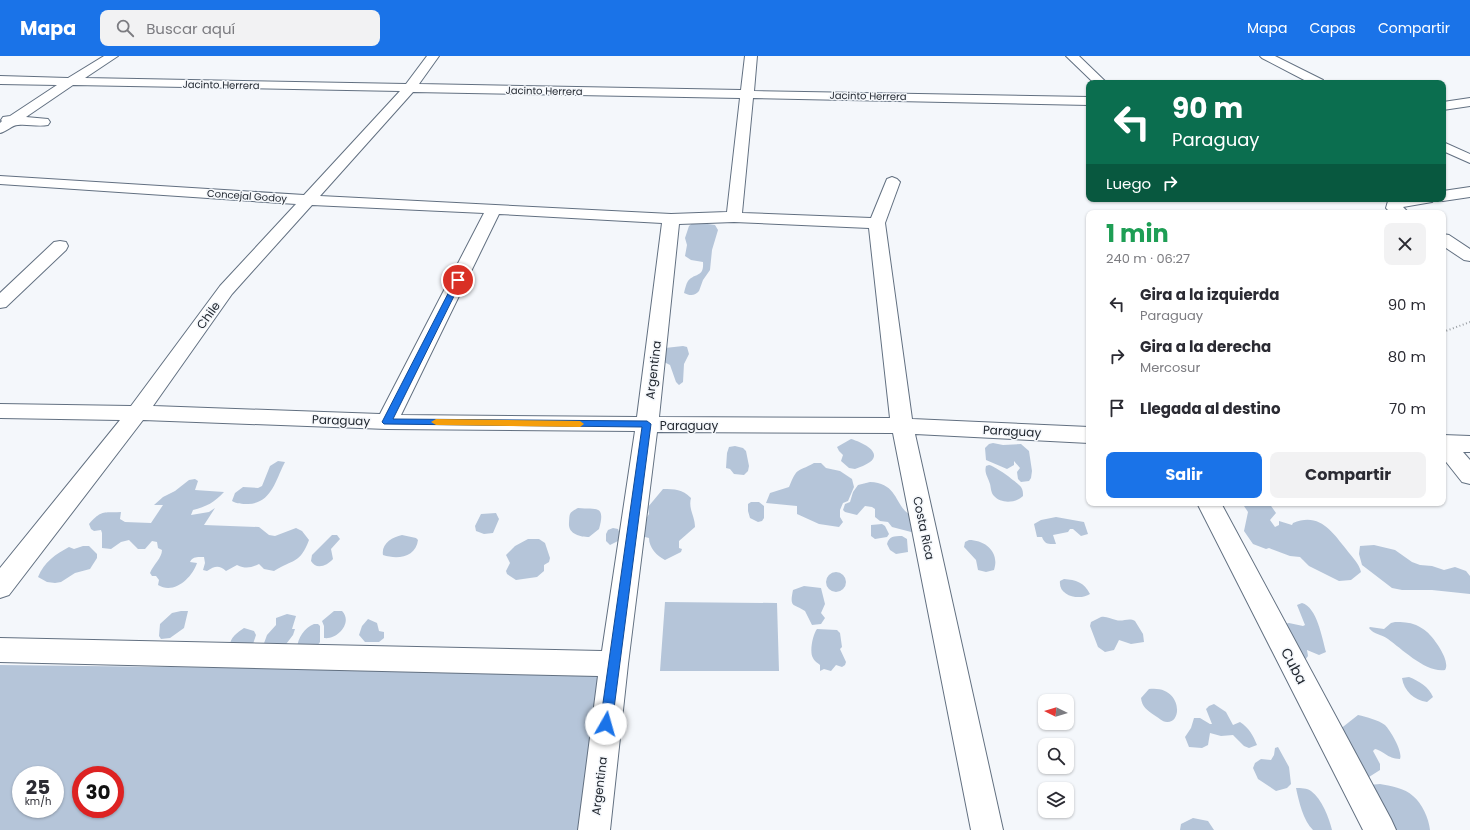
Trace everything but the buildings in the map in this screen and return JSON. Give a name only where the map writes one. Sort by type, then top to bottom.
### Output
[{"type":"street","points":[[0,129],[71,81],[112,56]]},
{"type":"street","name":"Chile","points":[[0,587],[138,413],[226,290],[409,89],[433,56]]},
{"type":"street","points":[[734,217],[751,56]]},
{"type":"street","points":[[1072,56],[1098,80]]},
{"type":"street","points":[[1269,58],[1291,57]]},
{"type":"street","points":[[1269,58],[1313,80]]},
{"type":"street","name":"Jacinto Herrera","points":[[0,80],[1086,101]]},
{"type":"street","points":[[1446,106],[1470,102]]},
{"type":"street","points":[[0,120],[43,122]]},
{"type":"street","points":[[1446,147],[1470,159]]},
{"type":"street","name":"Concejal Godoy","points":[[0,180],[308,200],[671,219],[734,217],[877,223]]},
{"type":"street","points":[[877,223],[892,182]]},
{"type":"street","points":[[1446,196],[1470,192]]},
{"type":"street","points":[[1397,210],[1394,208],[1394,204],[1407,202]]},
{"type":"street","points":[[387,422],[494,209]]},
{"type":"street","name":"Argentina","points":[[594,830],[614,664],[647,424],[671,219]]},
{"type":"street","name":"Costa Rica","points":[[877,223],[902,426],[987,830]]},
{"type":"street","points":[[1446,241],[1470,256]]},
{"type":"street","points":[[0,303],[60,246]]},
{"type":"street","name":"Paraguay","points":[[0,411],[138,413],[387,422],[902,426],[1086,435]]},
{"type":"street","points":[[1446,443],[1470,444]]},
{"type":"street","points":[[1446,447],[1470,476]]},
{"type":"street","name":"Cuba","points":[[1211,506],[1380,830]]},
{"type":"street","points":[[0,650],[614,664]]},
{"type":"path","points":[[1446,331],[1470,322]]},
{"type":"shaded area","points":[[694,222],[715,225],[718,230],[712,250],[710,270],[703,280],[699,291],[694,295],[690,295],[684,293],[688,281],[701,273],[703,267],[703,262],[691,260],[685,256],[687,245],[685,238],[689,226]]},
{"type":"shaded area","points":[[683,346],[687,347],[689,354],[684,364],[683,382],[679,385],[676,382],[670,365],[662,361],[656,349]]},
{"type":"shaded area","points":[[851,439],[868,447],[874,454],[870,462],[855,469],[849,468],[841,461],[843,455],[837,447]]},
{"type":"shaded area","points":[[993,443],[1003,445],[1021,444],[1029,451],[1032,471],[1029,481],[1021,482],[1018,479],[1017,472],[1020,468],[1014,461],[1014,465],[1007,469],[986,460],[985,448],[989,444]]},
{"type":"shaded area","points":[[735,446],[743,448],[746,451],[749,466],[748,471],[744,475],[734,474],[730,469],[726,468],[729,447]]},
{"type":"shaded area","points":[[278,461],[285,462],[275,484],[267,496],[256,503],[248,504],[232,501],[235,493],[243,487],[258,488],[262,486],[270,466]]},
{"type":"shaded area","points":[[814,463],[821,463],[826,468],[840,471],[852,479],[854,487],[848,501],[843,503],[840,510],[840,517],[843,522],[839,527],[819,524],[797,514],[797,506],[766,503],[770,493],[789,487],[798,471]]},
{"type":"shaded area","points":[[989,465],[1001,471],[1019,485],[1022,489],[1023,496],[1008,502],[997,499],[992,492],[986,475],[986,466]]},
{"type":"shaded area","points":[[195,479],[198,481],[195,490],[224,492],[210,504],[193,510],[191,515],[209,512],[215,508],[204,525],[259,527],[269,535],[275,536],[296,528],[302,531],[309,540],[306,548],[295,560],[274,571],[264,569],[259,564],[248,568],[237,565],[226,571],[217,567],[207,571],[203,570],[205,563],[204,557],[196,557],[190,562],[197,563],[195,569],[187,579],[176,586],[164,588],[158,585],[159,580],[156,576],[152,576],[150,573],[162,553],[162,550],[158,548],[157,542],[152,541],[145,549],[138,549],[129,540],[121,542],[111,549],[102,548],[101,530],[94,531],[91,529],[89,524],[97,516],[107,512],[121,512],[120,519],[125,522],[151,523],[163,505],[154,505],[163,497],[175,491],[189,480]]},
{"type":"shaded area","points":[[870,482],[880,483],[892,491],[903,508],[914,517],[915,533],[892,527],[888,522],[880,521],[875,517],[875,509],[872,507],[865,506],[857,515],[845,512],[843,510],[845,504],[850,502],[853,492],[858,485]]},
{"type":"shaded area","points":[[663,489],[678,490],[691,498],[690,506],[695,527],[679,541],[679,548],[682,549],[681,552],[665,560],[654,551],[650,545],[649,538],[641,536],[643,524],[649,514],[648,507]]},
{"type":"shaded area","points":[[751,502],[759,502],[764,506],[764,518],[762,521],[758,522],[750,518],[748,504]]},
{"type":"shaded area","points":[[1244,506],[1271,506],[1276,513],[1270,520],[1275,527],[1279,525],[1279,521],[1292,525],[1293,523],[1302,520],[1318,522],[1336,536],[1355,560],[1361,572],[1351,580],[1339,581],[1309,566],[1300,557],[1290,556],[1253,544],[1244,531],[1248,512]]},
{"type":"shaded area","points":[[578,508],[594,509],[600,512],[601,521],[599,529],[589,537],[575,534],[570,530],[570,514]]},
{"type":"shaded area","points":[[496,513],[499,519],[493,533],[484,534],[476,531],[475,526],[481,514]]},
{"type":"shaded area","points":[[1056,517],[1084,522],[1088,534],[1081,536],[1073,529],[1070,529],[1068,532],[1053,535],[1056,544],[1048,544],[1042,537],[1037,537],[1034,524],[1041,520]]},
{"type":"shaded area","points":[[882,524],[885,526],[889,534],[887,537],[875,539],[871,536],[871,525]]},
{"type":"shaded area","points":[[613,528],[618,529],[620,534],[618,541],[610,545],[606,541],[606,534],[608,530]]},
{"type":"shaded area","points":[[332,535],[337,535],[340,539],[331,549],[333,559],[328,564],[322,566],[313,564],[311,561],[312,555]]},
{"type":"shaded area","points":[[402,535],[416,538],[418,540],[417,546],[414,550],[410,554],[400,557],[383,555],[385,544],[395,537]]},
{"type":"shaded area","points":[[902,536],[907,539],[908,552],[896,554],[890,550],[887,544],[889,539],[892,537]]},
{"type":"shaded area","points":[[528,539],[539,539],[545,543],[550,558],[549,562],[544,565],[544,571],[537,577],[516,580],[507,574],[506,571],[510,563],[506,555],[515,546]]},
{"type":"shaded area","points":[[969,540],[980,542],[990,548],[995,558],[994,570],[986,572],[978,570],[976,560],[964,547],[965,542]]},
{"type":"shaded area","points":[[1374,545],[1395,550],[1412,562],[1420,565],[1432,566],[1444,570],[1455,567],[1466,571],[1470,576],[1470,594],[1432,590],[1402,590],[1392,588],[1362,565],[1359,554],[1360,546]]},
{"type":"shaded area","points":[[89,546],[97,554],[97,558],[90,569],[75,573],[61,582],[55,583],[47,582],[38,577],[51,559],[69,547],[74,549]]},
{"type":"shaded area","points":[[836,572],[843,575],[846,582],[843,589],[836,592],[829,589],[826,582],[829,575]]},
{"type":"shaded area","points":[[1064,579],[1079,582],[1088,590],[1090,594],[1076,597],[1066,594],[1060,586],[1060,581]]},
{"type":"shaded area","points":[[804,586],[821,588],[825,604],[821,613],[825,618],[821,624],[812,625],[805,611],[792,603],[793,590]]},
{"type":"shaded area","points":[[665,602],[777,603],[779,671],[660,671]]},
{"type":"shaded area","points":[[1302,603],[1312,610],[1321,631],[1326,652],[1319,655],[1307,650],[1308,656],[1305,660],[1284,624],[1289,623],[1303,626],[1305,625],[1297,605]]},
{"type":"shaded area","points":[[188,611],[184,628],[170,638],[161,639],[159,636],[160,624],[172,613]]},
{"type":"shaded area","points":[[334,611],[342,611],[345,615],[345,625],[339,633],[329,638],[324,638],[324,626],[322,621]]},
{"type":"shaded area","points":[[287,614],[296,616],[292,629],[295,629],[293,635],[280,652],[263,646],[267,635],[276,625],[276,618]]},
{"type":"shaded area","points":[[1101,617],[1107,617],[1114,620],[1130,619],[1135,621],[1143,634],[1144,642],[1131,644],[1119,640],[1114,650],[1105,652],[1098,647],[1090,626],[1091,622]]},
{"type":"shaded area","points":[[368,619],[377,623],[379,631],[384,632],[384,638],[379,642],[365,642],[359,635],[362,626]]},
{"type":"shaded area","points":[[1406,622],[1413,624],[1427,632],[1434,639],[1444,656],[1446,661],[1445,670],[1430,668],[1422,664],[1386,637],[1373,632],[1369,628],[1384,629],[1391,623]]},
{"type":"shaded area","points":[[314,624],[318,624],[320,626],[320,642],[317,646],[297,648],[302,634],[307,628]]},
{"type":"shaded area","points":[[244,628],[254,631],[256,635],[253,644],[230,648],[232,639]]},
{"type":"shaded area","points":[[817,629],[837,630],[840,633],[842,647],[840,649],[846,662],[845,665],[842,667],[836,665],[831,671],[824,669],[820,671],[820,665],[815,661],[811,652],[813,639]]},
{"type":"shaded area","points":[[0,665],[602,672],[580,830],[0,830]]},
{"type":"shaded area","points":[[1409,677],[1416,680],[1429,690],[1433,697],[1427,702],[1422,701],[1410,694],[1403,683],[1402,678]]},
{"type":"shaded area","points":[[1149,689],[1160,689],[1168,693],[1173,698],[1177,711],[1176,717],[1172,721],[1163,721],[1145,708],[1141,698]]},
{"type":"shaded area","points":[[1214,704],[1226,712],[1233,725],[1240,722],[1246,727],[1257,745],[1249,748],[1244,746],[1233,735],[1221,736],[1210,733],[1208,745],[1202,748],[1189,747],[1185,737],[1191,728],[1194,718],[1200,718],[1212,724],[1206,709]]},
{"type":"shaded area","points":[[1358,715],[1376,720],[1385,725],[1400,752],[1400,759],[1389,756],[1375,749],[1373,751],[1380,764],[1380,770],[1369,777],[1364,774],[1339,730]]},
{"type":"shaded area","points":[[1278,747],[1289,767],[1291,784],[1287,788],[1276,791],[1258,779],[1253,768],[1255,763],[1261,759],[1271,760],[1274,755],[1275,748]]},
{"type":"shaded area","points":[[1380,784],[1402,789],[1410,793],[1419,803],[1424,812],[1430,830],[1371,830],[1369,785]]},
{"type":"shaded area","points":[[1296,788],[1308,789],[1315,794],[1324,809],[1332,830],[1313,830],[1304,816]]},
{"type":"shaded area","points":[[1193,818],[1208,821],[1214,830],[1180,830],[1181,824]]},
{"type":"slow traffic","points":[[436,422],[580,424]]},
{"type":"route","points":[[458,280],[387,422],[647,424],[606,724]]}]
